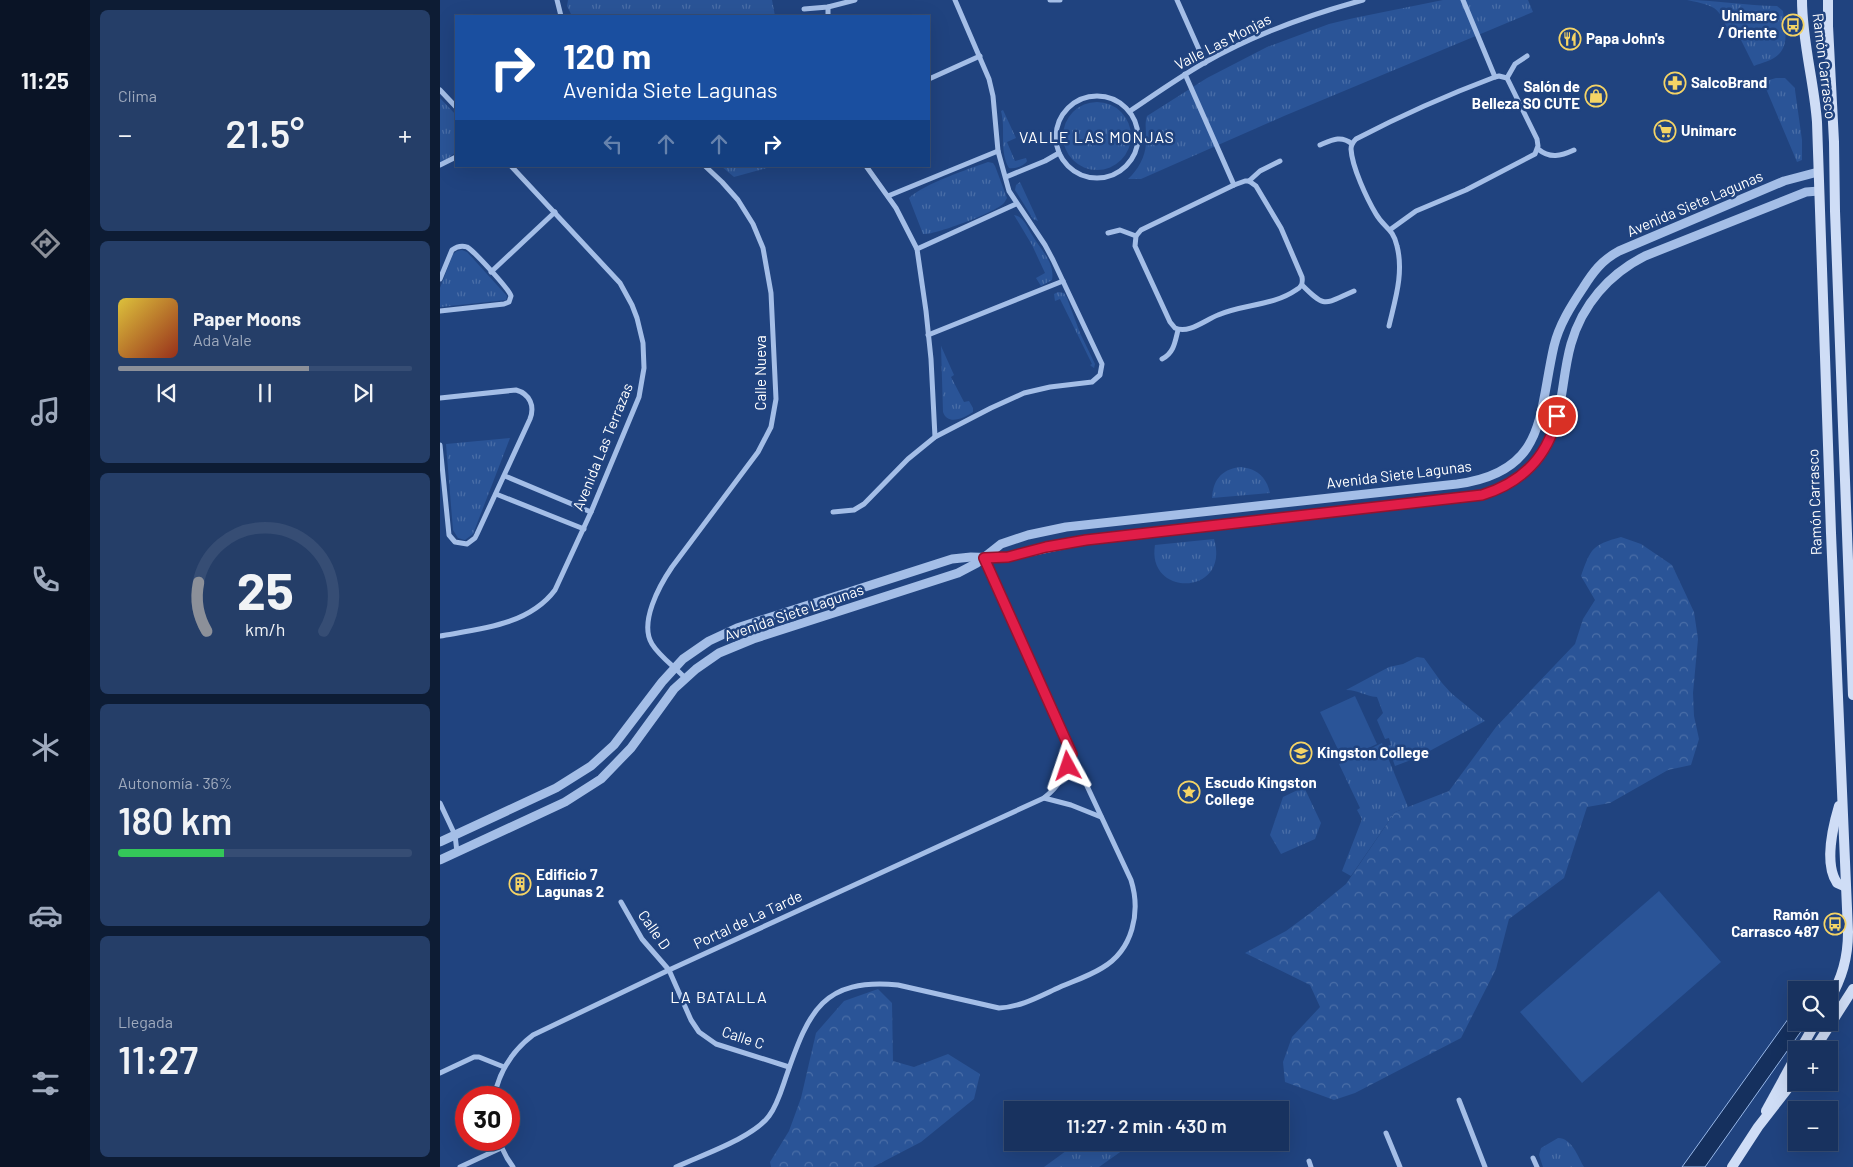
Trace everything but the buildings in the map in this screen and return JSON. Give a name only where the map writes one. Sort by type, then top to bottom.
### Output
[{"type":"main road","name":"Ramón Carrasco","points":[[1802,0],[1805,40],[1816,108],[1842,795],[1849,867],[1847,957],[1838,982]]},
{"type":"main road","name":"Ramón Carrasco","points":[[1828,0],[1853,695]]},
{"type":"main road","points":[[1842,795],[1834,827],[1831,859],[1834,879],[1841,885],[1849,887]]},
{"type":"main road","points":[[1820,1041],[1853,989]]},
{"type":"main road","points":[[1758,1128],[1788,1071]]},
{"type":"main road","points":[[1732,1167],[1788,1089]]},
{"type":"street","points":[[557,0],[561,15]]},
{"type":"street","points":[[804,9],[828,7],[855,0]]},
{"type":"street","points":[[833,512],[854,510],[864,504],[908,459],[935,437],[1011,398],[1050,387],[1092,382],[1100,375],[1102,364],[1063,281],[1045,245],[1009,191],[998,151],[993,96],[989,79],[955,0]]},
{"type":"street","points":[[1050,0],[1060,0]]},
{"type":"street","points":[[1177,0],[1205,62]]},
{"type":"street","name":"Valle Las Monjas","points":[[1130,112],[1205,62],[1273,30],[1320,12],[1363,0]]},
{"type":"street","points":[[1463,0],[1495,77]]},
{"type":"street","points":[[828,7],[828,15]]},
{"type":"street","points":[[930,79],[980,56]]},
{"type":"street","points":[[1507,78],[1515,64],[1528,56]]},
{"type":"street","points":[[1185,74],[1234,185]]},
{"type":"street","points":[[1389,326],[1400,272],[1397,246],[1391,229],[1382,222],[1373,209],[1356,167],[1352,144],[1356,139],[1422,106],[1495,77],[1507,78],[1537,139],[1538,149],[1532,157],[1482,182],[1416,211],[1391,229]]},
{"type":"street","points":[[440,90],[455,106]]},
{"type":"street","points":[[1098,95],[1116,100],[1130,112],[1137,126],[1138,143],[1132,158],[1121,170],[1106,177],[1098,178],[1082,175],[1068,166],[1059,153],[1056,144],[1057,126],[1060,117],[1072,103],[1080,99],[1098,95]]},
{"type":"street","points":[[1320,145],[1338,139],[1344,139],[1352,144]]},
{"type":"street","points":[[1538,149],[1554,156],[1574,150]]},
{"type":"street","points":[[888,196],[998,151]]},
{"type":"street","points":[[1006,177],[1045,161],[1059,153]]},
{"type":"street","points":[[440,165],[448,163],[455,158]]},
{"type":"street","points":[[1249,181],[1256,186],[1281,228],[1302,277],[1302,285],[1298,290],[1285,296],[1220,314],[1185,330],[1178,330],[1170,322],[1135,246],[1136,236],[1142,230],[1234,185],[1249,181],[1260,170],[1280,161]]},
{"type":"street","name":"Avenida Las Terrazas","points":[[440,636],[477,630],[527,614],[542,604],[555,590],[584,529],[639,398],[644,368],[642,343],[635,311],[620,283],[513,167]]},
{"type":"street","name":"Calle Nueva","points":[[675,667],[652,644],[648,631],[648,624],[656,597],[666,576],[758,452],[771,427],[776,399],[771,293],[763,248],[738,200],[706,167]]},
{"type":"street","points":[[867,167],[904,220],[917,249],[928,334],[935,437]]},
{"type":"street","name":"Avenida Siete Lagunas","points":[[440,860],[552,809],[589,788],[616,765],[631,748],[663,702],[685,678],[707,661],[736,645],[958,573],[984,558],[993,549],[1012,540],[1066,527],[1457,484],[1492,476],[1514,462],[1527,448],[1536,434],[1543,412],[1558,333],[1577,297],[1597,266],[1619,251],[1784,181],[1818,172]]},
{"type":"street","name":"Avenida Siete Lagunas","points":[[440,842],[544,794],[580,774],[606,754],[624,734],[662,682],[683,659],[709,641],[737,628],[947,560],[965,557],[1008,557],[1046,547],[1086,540],[1470,497],[1493,492],[1504,487],[1523,475],[1539,459],[1550,439],[1556,422],[1571,344],[1581,317],[1612,276],[1627,265],[1806,192],[1819,191]]},
{"type":"street","points":[[917,249],[1016,204]]},
{"type":"street","points":[[491,272],[555,212]]},
{"type":"street","points":[[1108,233],[1120,230],[1136,236]]},
{"type":"street","points":[[440,279],[452,250],[459,246],[466,247],[511,294],[507,304],[440,311]]},
{"type":"street","points":[[928,334],[1063,281]]},
{"type":"street","points":[[1302,285],[1316,299],[1322,302],[1330,301],[1354,291]]},
{"type":"street","points":[[1577,297],[1581,317]]},
{"type":"street","points":[[1162,359],[1170,354],[1173,349],[1178,330]]},
{"type":"street","points":[[440,398],[510,390],[521,391],[529,398],[531,403],[532,414],[472,542],[463,544],[452,539],[448,530],[440,444]]},
{"type":"street","points":[[504,476],[591,512]]},
{"type":"street","points":[[496,494],[584,529]]},
{"type":"street","points":[[676,1167],[746,1134],[762,1124],[775,1107],[804,1029],[814,1011],[835,993],[853,985],[873,983],[898,985],[990,1006],[1008,1008],[1027,1002],[1108,964],[1120,952],[1131,932],[1136,899],[1128,871],[1072,754],[984,558]]},
{"type":"street","points":[[675,667],[685,678]]},
{"type":"street","name":"Portal de La Tarde","points":[[497,1086],[504,1067],[517,1049],[533,1035],[1044,798],[1054,790],[1064,776],[1072,754]]},
{"type":"street","points":[[544,794],[552,809]]},
{"type":"street","points":[[1044,798],[1071,804],[1101,817]]},
{"type":"street","points":[[440,803],[455,835],[457,853]]},
{"type":"street","name":"Calle D","points":[[621,902],[642,939],[670,970]]},
{"type":"street","name":"Calle C","points":[[670,970],[691,1020],[704,1036],[716,1044],[789,1067]]},
{"type":"street","points":[[440,1073],[474,1057],[479,1057],[504,1067]]},
{"type":"street","points":[[1459,1100],[1485,1167]]},
{"type":"street","points":[[1386,1133],[1400,1167]]},
{"type":"street","points":[[460,1167],[495,1151]]},
{"type":"street","points":[[503,1151],[514,1167]]},
{"type":"street","points":[[1533,1158],[1537,1167]]},
{"type":"street","points":[[1308,1161],[1311,1167]]},
{"type":"green space","points":[[568,0],[772,0],[775,15],[572,15],[567,6]]},
{"type":"green space","points":[[1443,0],[1528,0],[1533,12],[1284,116],[1141,179],[1128,179],[1143,158],[1146,144],[1147,116],[1207,78],[1267,47],[1329,24]]},
{"type":"green space","points":[[1687,0],[1777,6],[1783,11],[1785,27],[1785,39],[1782,50],[1774,58],[1754,66],[1739,36],[1731,38],[1720,14],[1716,10],[1712,7]]},
{"type":"green space","points":[[1776,78],[1785,78],[1795,88],[1802,140],[1802,160],[1797,162],[1767,91],[1763,85],[1753,89],[1752,85]]},
{"type":"green space","points":[[440,98],[455,114],[455,153],[440,163]]},
{"type":"green space","points":[[1090,102],[1104,102],[1116,107],[1126,117],[1131,129],[1131,143],[1126,155],[1116,165],[1104,170],[1090,170],[1078,165],[1068,155],[1063,143],[1063,129],[1068,117],[1078,107]]},
{"type":"green space","points":[[1003,110],[1016,138],[1007,142],[1015,161],[1026,158],[1027,161],[1017,168],[1009,168],[1004,155],[1001,111]]},
{"type":"green space","points":[[988,162],[993,163],[995,166],[1007,198],[1004,203],[998,208],[964,223],[929,234],[923,234],[909,198],[935,182]]},
{"type":"green space","points":[[722,167],[770,167],[734,177]]},
{"type":"green space","points":[[1020,182],[1038,221],[1033,219],[1015,190],[1016,185]]},
{"type":"green space","points":[[1014,215],[1023,220],[1052,268],[1052,280],[1041,286],[1036,278],[1045,273],[1032,245]]},
{"type":"green space","points":[[462,250],[467,252],[507,296],[506,300],[440,307],[440,288],[453,254]]},
{"type":"green space","points":[[1058,292],[1064,293],[1067,298],[1080,333],[1095,364],[1094,368],[1090,365],[1092,364],[1060,299],[1055,301],[1054,294]]},
{"type":"green space","points":[[941,346],[954,375],[951,377],[964,402],[969,401],[973,408],[973,412],[952,420],[945,416],[943,412]]},
{"type":"green space","points":[[510,438],[473,534],[465,540],[458,538],[453,530],[446,444]]},
{"type":"green space","points":[[1233,468],[1250,469],[1259,474],[1266,482],[1270,493],[1212,498],[1214,486],[1219,477]]},
{"type":"green space","points":[[1621,537],[1641,544],[1672,565],[1694,612],[1698,639],[1693,693],[1694,716],[1699,739],[1691,765],[1668,770],[1610,803],[1587,807],[1564,878],[1509,919],[1496,969],[1461,1038],[1355,1093],[1334,1100],[1285,1082],[1283,1062],[1292,1037],[1320,1007],[1310,985],[1245,953],[1286,931],[1346,884],[1395,812],[1449,791],[1496,727],[1575,644],[1583,619],[1595,600],[1581,576],[1587,559],[1598,545]]},
{"type":"green space","points":[[1214,539],[1216,558],[1211,571],[1200,580],[1188,583],[1174,581],[1163,574],[1156,562],[1155,545]]},
{"type":"green space","points":[[1417,657],[1424,658],[1451,693],[1485,721],[1424,754],[1422,750],[1413,751],[1411,760],[1395,766],[1388,746],[1391,745],[1389,738],[1385,739],[1377,720],[1383,713],[1377,697],[1346,690],[1389,667],[1403,664]]},
{"type":"green space","points":[[1355,696],[1377,744],[1343,760],[1320,712]]},
{"type":"green space","points":[[1382,743],[1408,807],[1395,812],[1351,876],[1342,871],[1362,819],[1357,810],[1360,808],[1339,764]]},
{"type":"green space","points":[[1190,781],[1198,784],[1200,793],[1198,793],[1196,799],[1186,803],[1179,798],[1178,788],[1182,783]]},
{"type":"green space","points":[[1304,787],[1321,823],[1315,839],[1281,854],[1270,835],[1283,797]]},
{"type":"green space","points":[[1659,891],[1721,962],[1582,1083],[1520,1012]]},
{"type":"green space","points":[[878,989],[892,1003],[893,1061],[914,1067],[948,1054],[980,1074],[974,1099],[921,1142],[873,1167],[771,1167],[770,1162],[789,1131],[801,1098],[816,1033],[844,1001]]},
{"type":"green space","points":[[1558,1138],[1567,1141],[1571,1145],[1584,1167],[1543,1167],[1539,1155],[1541,1148]]},
{"type":"green space","points":[[1066,1151],[1122,1151],[1099,1167],[1044,1167]]},
{"type":"shaded area","points":[[1788,1019],[1788,1031],[1801,1031],[1794,1041],[1788,1041],[1788,1050],[1705,1167],[1682,1167]]},
{"type":"place","name":"Unimarc / Oriente","points":[[1793,25]]},
{"type":"place","name":"Papa John's","points":[[1570,39]]},
{"type":"place","name":"SalcoBrand","points":[[1675,83]]},
{"type":"place","name":"Salón de Belleza SO CUTE","points":[[1596,96]]},
{"type":"place","name":"Unimarc","points":[[1665,131]]},
{"type":"place","name":"Kingston College","points":[[1301,753]]},
{"type":"place","name":"Escudo Kingston College","points":[[1189,792]]},
{"type":"place","name":"Edificio 7 Lagunas 2","points":[[520,884]]},
{"type":"place","name":"Ramón Carrasco 487","points":[[1835,924]]},
{"type":"district","name":"VALLE LAS MONJAS","points":[[1097,137]]},
{"type":"district","name":"LA BATALLA","points":[[719,997]]},
{"type":"route","points":[[1068,766],[1072,754],[984,558],[1008,557],[1046,547],[1086,540],[1482,495],[1493,492],[1514,481],[1539,459],[1550,439],[1557,416]]}]
